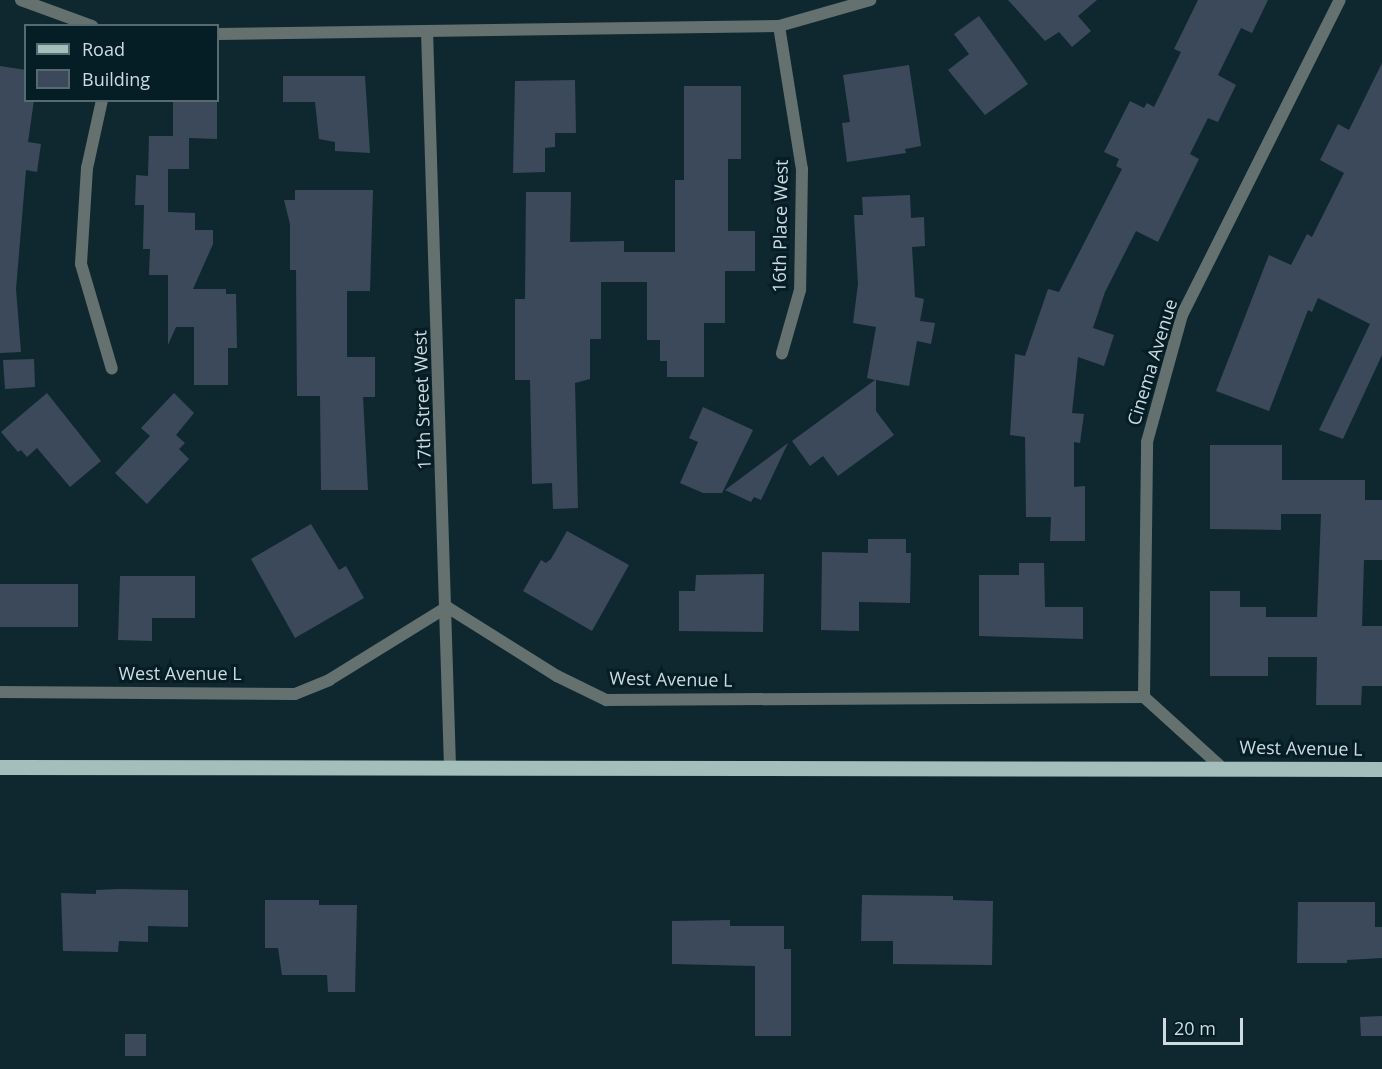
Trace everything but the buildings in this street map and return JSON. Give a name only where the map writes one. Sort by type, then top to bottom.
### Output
[{"type":"main road","name":"West Avenue L","points":[[0,767],[1220,766],[1382,769]]},
{"type":"street","points":[[21,0],[87,24]]},
{"type":"street","points":[[219,34],[779,26],[870,0]]},
{"type":"street","name":"Cinema Avenue","points":[[1144,697],[1147,442],[1176,336],[1182,315],[1340,0]]},
{"type":"street","name":"16th Place West","points":[[779,26],[802,169],[800,290],[782,353]]},
{"type":"street","name":"17th Street West","points":[[427,31],[447,607],[450,768]]},
{"type":"street","points":[[102,102],[87,168],[81,264],[112,369]]},
{"type":"street","name":"West Avenue L","points":[[0,692],[295,694],[329,680],[447,607],[557,676],[606,700],[1144,697],[1220,766]]}]
